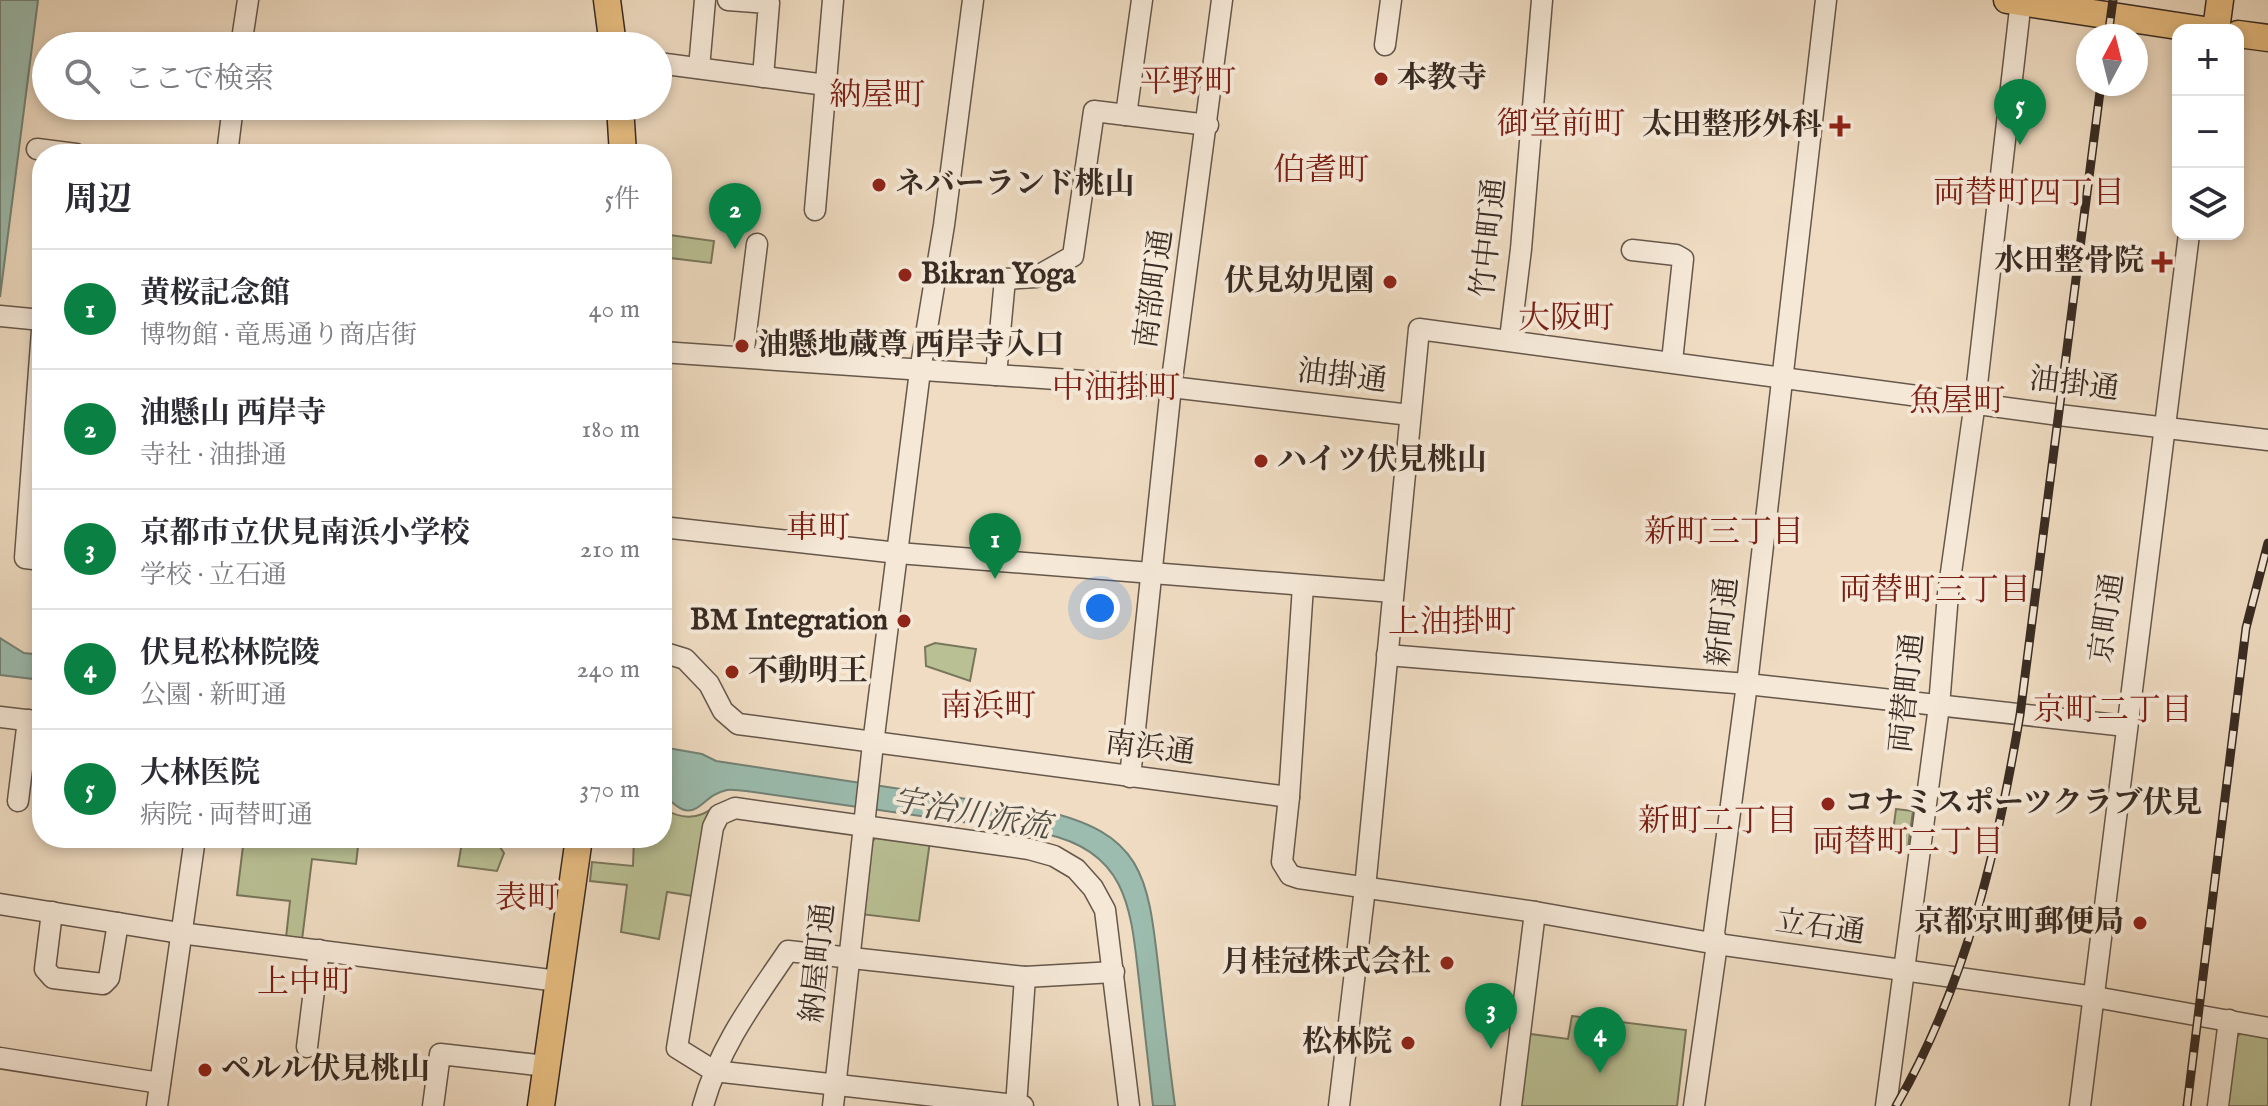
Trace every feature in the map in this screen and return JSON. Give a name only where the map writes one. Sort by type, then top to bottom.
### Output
[{"type":"main road","points":[[607,0],[611,32]]},
{"type":"main road","points":[[2217,24],[2220,0]]},
{"type":"main road","points":[[2016,1],[2172,25]]},
{"type":"main road","points":[[2244,35],[2268,38]]},
{"type":"main road","points":[[621,120],[622,144]]},
{"type":"main road","points":[[541,1106],[578,848]]},
{"type":"street","points":[[243,32],[248,0]]},
{"type":"street","points":[[699,68],[705,0]]},
{"type":"street","points":[[728,0],[769,3],[763,77]]},
{"type":"street","points":[[815,210],[833,0]]},
{"type":"street","points":[[873,744],[920,371],[944,225],[973,0]]},
{"type":"street","points":[[1126,115],[1142,0]]},
{"type":"street","name":"南部町通","points":[[1130,777],[1171,387],[1208,125],[1222,0]]},
{"type":"street","points":[[1385,45],[1391,0]]},
{"type":"street","name":"竹中町通","points":[[1510,339],[1521,249],[1542,0]]},
{"type":"street","name":"新町通","points":[[1694,1106],[1717,944],[1714,933],[1747,684],[1826,0]]},
{"type":"street","name":"両替町通","points":[[1886,1106],[1939,706],[1948,594],[1975,402],[2016,1]]},
{"type":"street","points":[[672,65],[826,85]]},
{"type":"street","points":[[996,375],[1005,279],[1036,277],[1073,256],[1094,111],[1208,125]]},
{"type":"street","points":[[228,144],[231,120]]},
{"type":"street","name":"京町通","points":[[2080,1106],[2188,240]]},
{"type":"street","points":[[743,357],[757,244]]},
{"type":"street","points":[[1632,250],[1676,255],[1683,259],[1672,361]]},
{"type":"street","points":[[5,317],[32,319]]},
{"type":"street","name":"油掛通","points":[[672,353],[1171,387],[1410,415],[1419,329],[2268,440]]},
{"type":"street","points":[[1339,1106],[1365,888],[1410,415]]},
{"type":"street","points":[[32,464],[25,558],[32,559]]},
{"type":"street","points":[[672,528],[898,553],[1393,592]]},
{"type":"street","points":[[1303,586],[1282,862],[1286,871],[1299,878],[1365,888]]},
{"type":"street","name":"南浜通","points":[[672,655],[685,659],[709,684],[723,711],[738,724],[1289,797]]},
{"type":"street","points":[[1387,655],[1747,684],[2126,726]]},
{"type":"street","points":[[0,717],[32,721]]},
{"type":"street","points":[[18,801],[32,735]]},
{"type":"street","name":"納屋町通","points":[[834,1096],[873,744]]},
{"type":"street","points":[[1023,1106],[834,1096],[714,1071],[677,1048],[713,827],[722,812],[735,808],[864,823],[1029,849],[1062,860],[1088,881],[1102,902],[1107,918],[1128,1106],[1122,1106]]},
{"type":"street","points":[[157,1106],[193,848]]},
{"type":"street","name":"立石通","points":[[1365,888],[1535,912],[1717,944],[2095,997],[2268,1028]]},
{"type":"street","points":[[0,904],[180,933],[558,981]]},
{"type":"street","points":[[52,912],[45,969],[53,978],[103,984],[109,978],[118,923]]},
{"type":"street","points":[[1511,1106],[1535,912]]},
{"type":"street","points":[[307,1047],[319,950]]},
{"type":"street","points":[[703,1106],[714,1071],[736,1027],[788,951],[1025,977],[1114,972]]},
{"type":"street","points":[[1016,1106],[1025,977]]},
{"type":"street","points":[[2218,1106],[2229,1020]]},
{"type":"street","points":[[433,1106],[440,1054],[546,1066]]},
{"type":"street","points":[[0,1058],[160,1083]]},
{"type":"shaded area","points":[[672,235],[714,241],[711,263],[672,258]]},
{"type":"shaded area","points":[[935,643],[976,649],[970,681],[926,666],[925,647]]},
{"type":"shaded area","points":[[715,806],[700,897],[667,892],[659,939],[621,932],[627,885],[590,881],[592,862],[633,866],[634,848],[672,848],[672,813],[689,817]]},
{"type":"shaded area","points":[[1896,809],[1913,811],[1908,848],[1891,846]]},
{"type":"shaded area","points":[[879,834],[930,841],[919,921],[860,914],[869,845]]},
{"type":"shaded area","points":[[243,848],[358,848],[356,864],[312,859],[302,940],[286,938],[290,901],[237,895]]},
{"type":"shaded area","points":[[461,848],[501,848],[504,853],[497,871],[458,866]]},
{"type":"shaded area","points":[[1572,1016],[1686,1030],[1677,1106],[1514,1106],[1523,1033],[1568,1039]]},
{"type":"shaded area","points":[[2247,1029],[2268,1033],[2268,1106],[2227,1106],[2236,1037]]},
{"type":"water","points":[[0,0],[38,0],[32,32],[0,297]]},
{"type":"water","points":[[0,638],[24,653],[32,654],[32,679],[0,675]]},
{"type":"water","name":"宇治川派流","points":[[672,749],[702,754],[716,761],[1040,810],[1075,820],[1101,832],[1121,846],[1135,864],[1151,910],[1175,1106],[1153,1106],[1129,913],[1122,891],[1111,872],[1096,856],[1074,843],[1046,834],[746,791],[717,793],[690,811],[674,804]]},
{"type":"railway","points":[[2110,24],[2113,0]]},
{"type":"railway","points":[[1896,1106],[1942,1013],[1960,965],[1976,916],[2001,816],[2020,715],[2099,96]]},
{"type":"railway","points":[[2187,1106],[2246,628],[2268,543]]},
{"type":"place","name":"本教寺","points":[[1381,79]]},
{"type":"place","name":"太田整形外科","points":[[1840,126]]},
{"type":"place","name":"大林医院","points":[[2020,145]]},
{"type":"place","name":"ネバーランド桃山","points":[[879,185]]},
{"type":"place","name":"油懸山 西岸寺","points":[[735,249]]},
{"type":"place","name":"水田整骨院","points":[[2162,262]]},
{"type":"place","name":"Bikran Yoga","points":[[905,275]]},
{"type":"place","name":"伏見幼児園","points":[[1390,282]]},
{"type":"place","name":"油懸地蔵尊 西岸寺入口","points":[[742,346]]},
{"type":"place","name":"ハイツ伏見桃山","points":[[1261,461]]},
{"type":"place","name":"黄桜記念館","points":[[995,579]]},
{"type":"place","name":"BM Integration","points":[[904,621]]},
{"type":"place","name":"不動明王","points":[[732,672]]},
{"type":"place","name":"コナミスポーツクラブ伏見","points":[[1828,804]]},
{"type":"place","name":"京都京町郵便局","points":[[2140,923]]},
{"type":"place","name":"月桂冠株式会社","points":[[1447,963]]},
{"type":"place","name":"松林院","points":[[1408,1043]]},
{"type":"place","name":"京都市立伏見南浜小学校","points":[[1491,1049]]},
{"type":"place","name":"ペルル伏見桃山","points":[[205,1070]]},
{"type":"place","name":"伏見松林院陵","points":[[1600,1073]]},
{"type":"district","name":"平野町","points":[[1188,83]]},
{"type":"district","name":"納屋町","points":[[877,96]]},
{"type":"district","name":"御堂前町","points":[[1561,125]]},
{"type":"district","name":"伯耆町","points":[[1321,171]]},
{"type":"district","name":"両替町四丁目","points":[[2029,194]]},
{"type":"district","name":"大阪町","points":[[1566,319]]},
{"type":"district","name":"中油掛町","points":[[1116,389]]},
{"type":"district","name":"魚屋町","points":[[1957,402]]},
{"type":"district","name":"車町","points":[[818,529]]},
{"type":"district","name":"新町三丁目","points":[[1724,533]]},
{"type":"district","name":"両替町三丁目","points":[[1935,591]]},
{"type":"district","name":"上油掛町","points":[[1452,623]]},
{"type":"district","name":"南浜町","points":[[988,707]]},
{"type":"district","name":"京町二丁目","points":[[2113,711]]},
{"type":"district","name":"新町二丁目","points":[[1718,822]]},
{"type":"district","name":"両替町二丁目","points":[[1908,843]]},
{"type":"district","name":"表町","points":[[527,899]]},
{"type":"district","name":"上中町","points":[[305,983]]}]
